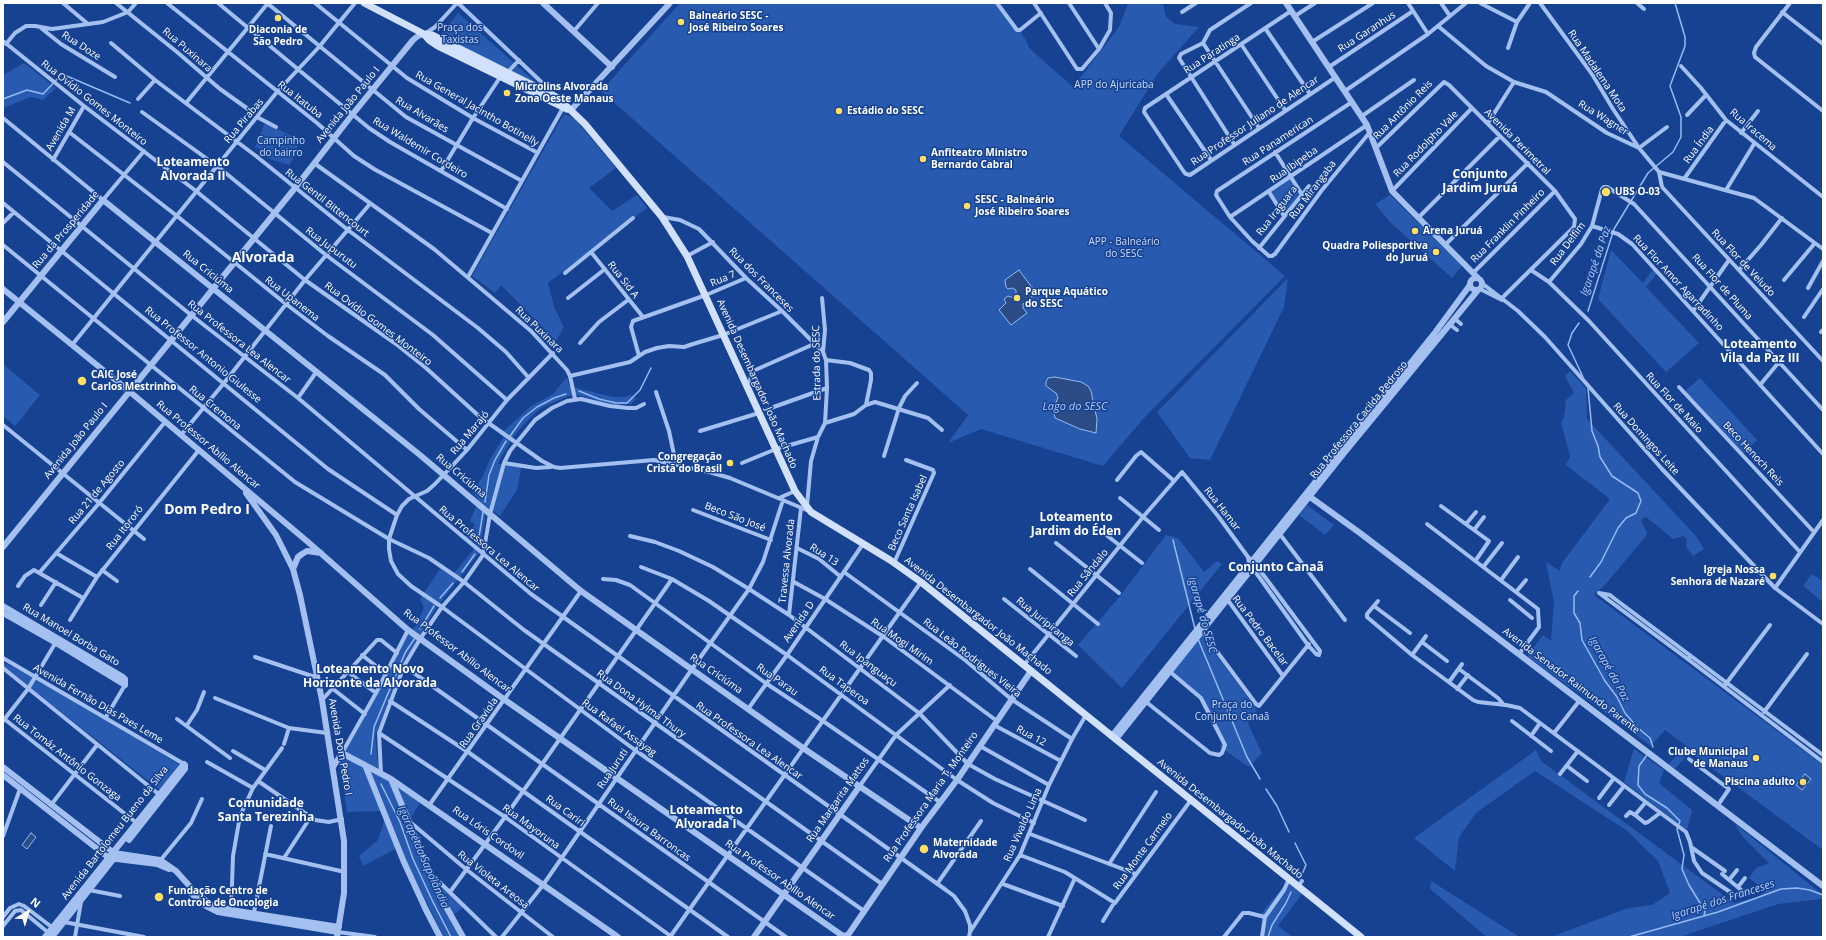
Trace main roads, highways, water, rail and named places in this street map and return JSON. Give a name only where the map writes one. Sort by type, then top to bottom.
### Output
[{"type":"main road","name":"Avenida Desembargador João Machado","points":[[364,3],[374,5],[424,34],[433,43],[500,77],[565,106],[585,124],[662,217],[687,256],[795,491],[804,498],[806,509],[894,563],[921,582],[1289,879],[1300,883],[1361,937]]},
{"type":"main road","name":"Avenida Desembargador João Machado","points":[[424,34],[432,35],[558,98],[565,106]]},
{"type":"water","name":"Parque Aquático do SESC","points":[[1019,270],[1036,293],[1023,304],[1023,308],[1027,313],[1011,325],[999,310],[1006,303],[1004,299],[1008,296],[1014,298],[1016,294],[1016,290],[1012,288],[1008,289],[1006,287],[1005,280]]},
{"type":"water","name":"Lago do SESC","points":[[1055,377],[1081,382],[1088,386],[1091,391],[1097,419],[1096,433],[1080,429],[1055,418],[1053,409],[1058,398],[1056,393],[1046,386],[1046,382],[1048,378]]},
{"type":"water","name":"Piscina adulto","points":[[1805,774],[1811,779],[1802,790],[1796,785]]},
{"type":"water","points":[[31,833],[36,837],[27,849],[22,845]]},
{"type":"waterway","name":"Igarapé da Paz","points":[[1588,311],[1614,229],[1648,173],[1673,152],[1681,137],[1681,117],[1670,86],[1685,46],[1685,37],[1675,3]]},
{"type":"waterway","points":[[3,99],[27,90],[43,94],[62,74],[130,103]]},
{"type":"waterway","name":"Igarapé da Paz","points":[[1579,323],[1572,333],[1568,345],[1583,377]]},
{"type":"waterway","name":"Igarapé da Sapolândia","points":[[579,391],[599,399],[616,403],[627,403],[640,390],[651,368]]},
{"type":"waterway","name":"Igarapé da Paz","points":[[1588,388],[1592,431],[1598,446],[1600,457],[1612,476],[1638,493],[1641,501],[1636,513],[1626,518],[1618,528],[1601,562],[1590,577]]},
{"type":"waterway","name":"Igarapé da Sapolândia","points":[[510,436],[523,418],[537,407],[554,398],[566,394]]},
{"type":"waterway","name":"Igarapé da Sapolândia","points":[[485,502],[489,475],[495,460],[506,441]]},
{"type":"waterway","name":"Igarapé da Sapolândia","points":[[478,543],[483,512]]},
{"type":"waterway","name":"Igarapé do SESC","points":[[1173,540],[1195,629]]},
{"type":"waterway","name":"Igarapé da Sapolândia","points":[[462,572],[475,554]]},
{"type":"waterway","name":"Igarapé da Sapolândia","points":[[440,598],[453,583]]},
{"type":"waterway","name":"Igarapé da Paz","points":[[1578,591],[1574,596],[1574,613],[1580,623],[1582,640],[1605,681],[1617,697],[1625,713],[1637,727],[1650,738],[1653,747]]},
{"type":"waterway","name":"Igarapé da Sapolândia","points":[[420,629],[434,606]]},
{"type":"waterway","name":"Igarapé da Sapolândia","points":[[371,754],[374,727],[405,653],[415,638]]},
{"type":"waterway","name":"Igarapé do SESC","points":[[1198,639],[1247,757],[1260,779]]},
{"type":"waterway","name":"Igarapé da Paz","points":[[1647,755],[1639,766],[1638,785],[1645,794],[1667,808],[1680,821],[1677,829],[1684,855],[1682,869],[1689,885],[1705,911],[1704,916]]},
{"type":"waterway","name":"Igarapé da Sapolândia","points":[[381,784],[400,822],[413,859],[451,937]]},
{"type":"waterway","name":"Igarapé do SESC","points":[[1266,789],[1277,806],[1289,832]]},
{"type":"waterway","name":"Igarapé do SESC","points":[[1295,843],[1306,865],[1300,879]]},
{"type":"waterway","name":"Igarapé dos Franceses","points":[[1629,937],[1718,912],[1781,889],[1797,888],[1810,890],[1823,895]]},
{"type":"waterway","name":"Igarapé do SESC","points":[[1268,937],[1272,925],[1291,892]]},
{"type":"place","name":"Diaconia de São Pedro","points":[[278,18]]},
{"type":"place","name":"Balneário SESC - José Ribeiro Soares","points":[[681,22]]},
{"type":"place","name":"Microlins Alvorada Zona Oeste Manaus","points":[[507,93]]},
{"type":"place","name":"Estádio do SESC","points":[[839,111]]},
{"type":"place","name":"Anfiteatro Ministro Bernardo Cabral","points":[[923,159]]},
{"type":"place","name":"UBS O-03","points":[[1606,192]]},
{"type":"place","name":"SESC - Balneário José Ribeiro Soares","points":[[967,206]]},
{"type":"place","name":"Arena Juruá","points":[[1415,231]]},
{"type":"place","name":"Quadra Poliesportiva do Juruá","points":[[1436,252]]},
{"type":"place","name":"Parque Aquático do SESC","points":[[1017,298]]},
{"type":"place","name":"CAIC José Carlos Mestrinho","points":[[82,381]]},
{"type":"place","name":"Congregação Cristã do Brasil","points":[[730,463]]},
{"type":"place","name":"Igreja Nossa Senhora de Nazaré","points":[[1773,576]]},
{"type":"place","name":"Clube Municipal de Manaus","points":[[1756,758]]},
{"type":"place","name":"Piscina adulto","points":[[1803,782]]},
{"type":"place","name":"Maternidade Alvorada","points":[[924,849]]},
{"type":"place","name":"Fundação Centro de Controle de Oncologia","points":[[159,897]]},
{"type":"district","name":"Loteamento Alvorada II","points":[[193,170]]},
{"type":"district","name":"Conjunto Jardim Juruá","points":[[1480,182]]},
{"type":"district","name":"Alvorada","points":[[263,258]]},
{"type":"district","name":"Loteamento Vila da Paz III","points":[[1760,352]]},
{"type":"district","name":"Dom Pedro I","points":[[207,510]]},
{"type":"district","name":"Loteamento Jardim do Éden","points":[[1076,525]]},
{"type":"district","name":"Conjunto Canaã","points":[[1276,568]]},
{"type":"district","name":"Loteamento Novo Horizonte da Alvorada","points":[[370,677]]},
{"type":"district","name":"Comunidade Santa Terezinha","points":[[266,811]]},
{"type":"district","name":"Loteamento Alvorada I","points":[[706,818]]},
{"type":"park label","name":"Praça dos Taxistas","points":[[460,34]]},
{"type":"park label","name":"APP do Ajuricaba","points":[[1114,85]]},
{"type":"park label","name":"Campinho do bairro","points":[[281,146]]},
{"type":"park label","name":"APP - Balneário do SESC","points":[[1124,248]]},
{"type":"park label","name":"Praça do Conjunto Canaã","points":[[1232,710]]}]
